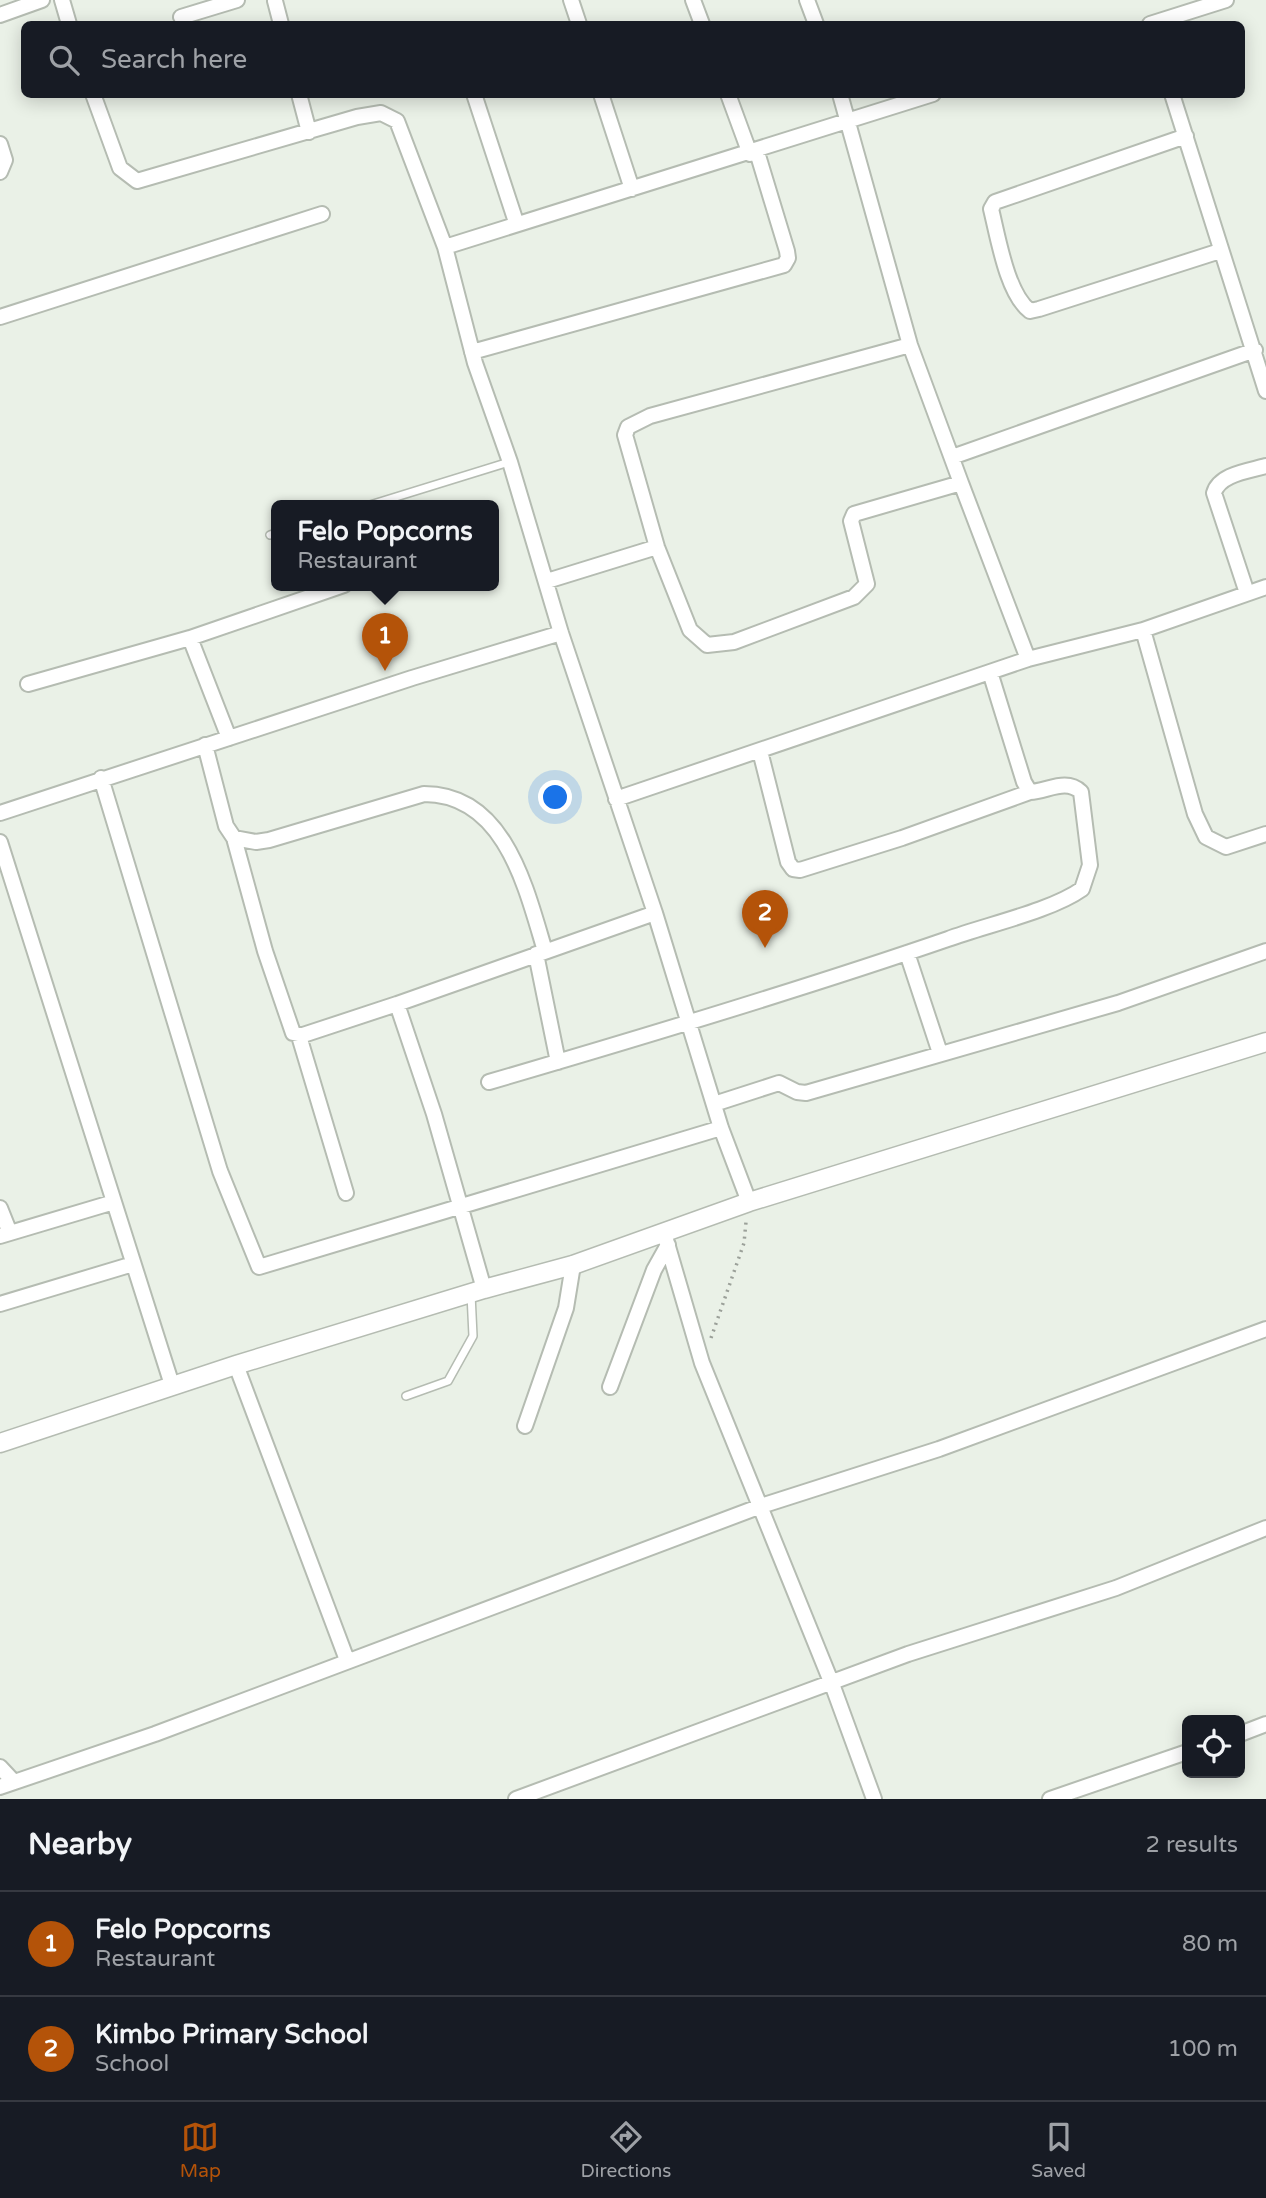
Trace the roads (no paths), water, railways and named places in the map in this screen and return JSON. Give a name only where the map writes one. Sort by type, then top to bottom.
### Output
[{"type":"street","points":[[0,15],[42,0]]},
{"type":"street","points":[[62,0],[68,21]]},
{"type":"street","points":[[181,16],[237,0]]},
{"type":"street","points":[[273,0],[280,21]]},
{"type":"street","points":[[570,0],[578,21]]},
{"type":"street","points":[[693,0],[701,21]]},
{"type":"street","points":[[807,0],[815,21]]},
{"type":"street","points":[[1160,21],[1226,0]]},
{"type":"street","points":[[94,98],[120,168],[137,181],[381,113],[397,121],[445,247],[472,352],[510,462],[561,633],[655,913],[721,1128],[749,1202]]},
{"type":"street","points":[[300,98],[309,132]]},
{"type":"street","points":[[475,98],[516,222]]},
{"type":"street","points":[[602,98],[632,189]]},
{"type":"street","points":[[472,352],[784,265],[789,258],[788,250],[730,98]]},
{"type":"street","points":[[840,98],[910,345],[1028,659]]},
{"type":"street","points":[[445,247],[516,222],[753,153],[921,98]]},
{"type":"street","points":[[1173,98],[1220,251],[1259,355],[1266,391]]},
{"type":"street","points":[[1186,136],[995,202],[991,209],[1012,285],[1019,303],[1030,311],[1039,310],[1220,251]]},
{"type":"street","points":[[0,144],[5,160],[0,173]]},
{"type":"street","points":[[0,317],[322,214]]},
{"type":"street","points":[[910,345],[635,421],[625,435],[657,547],[690,630],[707,645],[734,642],[854,597],[864,589],[867,575],[851,521],[854,514],[961,483]]},
{"type":"street","points":[[952,457],[1259,355]]},
{"type":"street","points":[[1247,593],[1214,493],[1216,486],[1225,479],[1266,466]]},
{"type":"street","points":[[547,581],[657,547]]},
{"type":"street","points":[[616,799],[1028,659],[1143,630],[1266,587]]},
{"type":"street","points":[[28,684],[190,638],[327,591]]},
{"type":"street","points":[[1143,630],[1195,814],[1206,837],[1226,847],[1266,834]]},
{"type":"street","points":[[0,813],[101,778],[561,633]]},
{"type":"street","points":[[190,638],[229,738]]},
{"type":"street","points":[[990,672],[1030,792]]},
{"type":"street","points":[[205,745],[226,826],[234,838],[265,951],[293,1033],[299,1036],[655,913]]},
{"type":"street","points":[[489,1082],[688,1023],[907,953],[1048,905],[1082,889],[1090,865],[1081,792],[1073,785],[1065,784],[1030,792],[902,838],[800,870],[793,869],[788,862],[760,751]]},
{"type":"street","points":[[101,778],[220,1171],[255,1264],[262,1267],[721,1128]]},
{"type":"street","points":[[234,838],[256,842],[269,840],[425,794],[445,794],[478,811],[506,843],[517,864],[541,952],[558,1062]]},
{"type":"street","points":[[0,842],[172,1385]]},
{"type":"street","points":[[714,1104],[779,1083],[797,1092],[806,1093],[1118,1003],[1266,951]]},
{"type":"street","points":[[907,953],[940,1053]]},
{"type":"street","points":[[397,1004],[434,1114],[460,1208],[477,1291]]},
{"type":"street","points":[[299,1036],[346,1193]]},
{"type":"street","points":[[0,1443],[172,1385],[477,1291],[666,1239],[749,1202],[1266,1042]]},
{"type":"street","points":[[0,1208],[5,1235],[114,1202]]},
{"type":"street","points":[[666,1239],[702,1363],[832,1684],[874,1799]]},
{"type":"street","points":[[610,1387],[666,1239]]},
{"type":"street","points":[[0,1304],[133,1264]]},
{"type":"street","points":[[525,1426],[566,1308],[573,1265]]},
{"type":"street","points":[[0,1767],[7,1785],[155,1734],[761,1506],[939,1449],[1266,1329]]},
{"type":"street","points":[[236,1365],[347,1660]]},
{"type":"street","points":[[516,1799],[908,1654],[1116,1588],[1266,1528]]},
{"type":"street","points":[[1245,1732],[1266,1724]]},
{"type":"street","points":[[1050,1799],[1182,1754]]},
{"type":"lane","points":[[386,500],[510,462]]},
{"type":"lane","points":[[406,1396],[448,1381],[472,1336],[477,1291]]},
{"type":"place","name":"Felo Popcorns","points":[[385,671]]},
{"type":"place","name":"Kimbo Primary School","points":[[765,948]]}]
